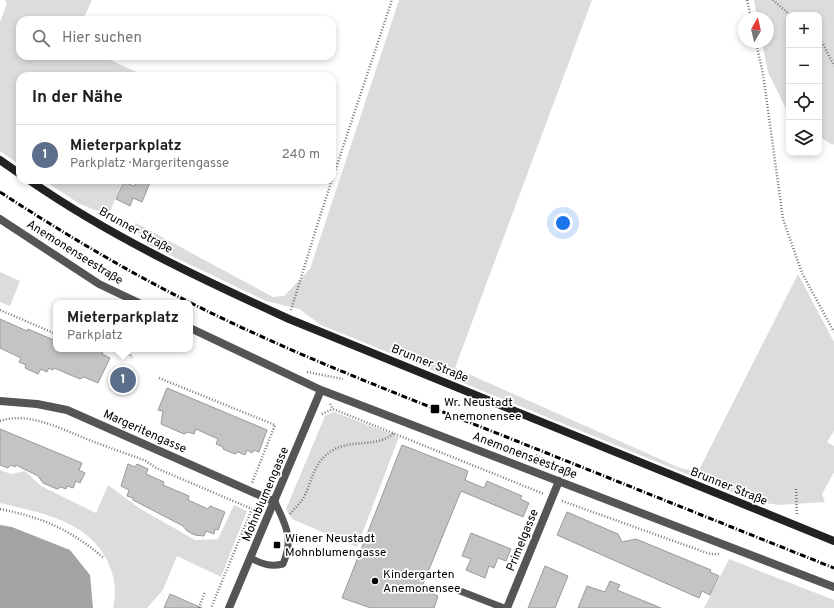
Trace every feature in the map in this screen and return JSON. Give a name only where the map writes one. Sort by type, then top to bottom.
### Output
[{"type":"main road","points":[[0,160],[16,171]]},
{"type":"main road","name":"Brunner Straße","points":[[35,184],[121,237],[201,279],[289,319],[834,541]]},
{"type":"street","name":"Anemonenseestraße","points":[[0,219],[99,284],[133,300]]},
{"type":"street","name":"Anemonenseestraße","points":[[193,329],[321,390],[834,587]]},
{"type":"street","name":"Mohnblumengasse","points":[[229,608],[321,390]]},
{"type":"street","name":"Margeritengasse","points":[[0,401],[37,404],[68,410],[275,502]]},
{"type":"street","name":"Primelgasse","points":[[505,608],[559,481]]},
{"type":"lane","points":[[251,558],[267,566],[283,564],[288,551],[289,534],[275,502]]},
{"type":"lane","points":[[455,590],[505,608]]},
{"type":"path","points":[[336,168],[392,0]]},
{"type":"path","points":[[747,0],[750,12]]},
{"type":"path","points":[[772,0],[786,12]]},
{"type":"path","points":[[822,43],[834,66]]},
{"type":"path","points":[[757,48],[763,74],[783,219],[802,273],[834,332]]},
{"type":"path","points":[[289,319],[331,184]]},
{"type":"path","points":[[0,310],[53,333]]},
{"type":"path","points":[[125,352],[130,354],[132,358]]},
{"type":"path","points":[[299,380],[305,372],[343,379]]},
{"type":"path","points":[[159,378],[275,425],[249,490]]},
{"type":"path","points":[[321,390],[333,409],[394,432],[552,498],[710,554]]},
{"type":"path","points":[[0,421],[7,419],[33,420],[67,431],[146,461],[156,468],[252,509],[210,608]]},
{"type":"path","points":[[284,521],[304,498],[321,459],[341,446],[378,441],[388,438],[394,432]]},
{"type":"path","points":[[794,525],[798,514],[796,489]]},
{"type":"path","points":[[0,509],[28,515],[46,521],[81,539],[104,558]]},
{"type":"path","points":[[198,608],[205,592]]},
{"type":"shaded area","points":[[5,0],[92,0],[85,16],[16,16],[16,60],[111,60],[136,72],[16,72],[16,162],[0,151],[0,22],[7,3]]},
{"type":"shaded area","points":[[399,0],[592,0],[455,368],[680,468],[698,472],[798,274],[834,342],[834,431],[827,442],[834,446],[834,472],[822,494],[825,502],[779,505],[753,501],[321,325],[299,309],[266,301],[149,245],[134,229],[136,223],[273,297],[284,296],[310,269]]},
{"type":"shaded area","points":[[754,0],[834,0],[834,144],[832,145],[822,138],[822,12],[786,12],[786,109],[768,72],[763,48],[774,48],[774,12],[756,12]]},
{"type":"shaded area","points":[[49,184],[122,184],[108,215],[80,204]]},
{"type":"shaded area","points":[[0,272],[20,281],[10,306],[0,302]]},
{"type":"shaded area","points":[[334,412],[399,437],[357,547],[292,519],[286,509],[325,416]]},
{"type":"shaded area","points":[[0,470],[11,474],[25,471],[41,486],[96,513],[108,485],[139,508],[195,540],[218,539],[234,505],[247,511],[221,577],[177,556],[163,590],[147,608],[113,608],[115,596],[112,572],[101,550],[84,533],[65,522],[38,512],[0,503]]},
{"type":"shaded area","points":[[0,525],[12,527],[70,550],[90,575],[93,608],[0,608]]},
{"type":"shaded area","points":[[729,559],[834,600],[834,608],[704,608]]},
{"type":"building","points":[[123,184],[134,186],[135,184],[149,184],[142,202],[133,198],[130,206],[116,199]]},
{"type":"building","points":[[0,319],[27,331],[28,329],[53,340],[53,352],[103,352],[102,354],[110,358],[98,383],[84,377],[80,379],[54,368],[53,370],[49,368],[47,372],[41,369],[38,374],[25,368],[26,365],[19,362],[21,358],[0,348]]},
{"type":"building","points":[[167,388],[267,430],[259,452],[254,450],[252,453],[247,450],[245,455],[238,452],[235,454],[216,444],[218,439],[196,429],[194,434],[188,432],[184,434],[161,424],[163,411],[158,410]]},
{"type":"building","points":[[0,429],[82,463],[79,470],[85,473],[80,483],[76,481],[73,488],[67,486],[66,489],[61,487],[57,489],[43,483],[38,476],[16,465],[15,467],[11,465],[8,468],[0,465]]},
{"type":"building","points":[[402,445],[468,471],[465,480],[484,488],[487,481],[522,496],[520,499],[529,503],[523,517],[461,491],[421,589],[438,596],[434,608],[371,608],[342,598]]},
{"type":"building","points":[[128,464],[135,467],[137,464],[148,469],[146,474],[164,482],[163,485],[189,496],[188,500],[208,509],[210,506],[225,512],[218,530],[215,529],[214,534],[206,531],[204,536],[195,535],[187,531],[183,526],[127,496],[129,490],[121,486]]},
{"type":"building","points":[[567,512],[618,534],[622,542],[636,539],[711,570],[710,572],[719,576],[710,595],[702,591],[699,598],[557,535]]},
{"type":"building","points":[[471,533],[511,549],[506,561],[498,558],[494,568],[489,566],[485,578],[466,570],[471,559],[462,556]]},
{"type":"building","points":[[545,566],[568,576],[555,608],[528,608]]},
{"type":"building","points":[[610,581],[620,585],[617,590],[661,608],[578,608],[587,586],[605,592]]},
{"type":"building","points":[[170,594],[202,608],[164,608]]},
{"type":"railway","points":[[0,192],[120,266],[185,300]]},
{"type":"railway","points":[[193,304],[309,358],[834,568]]},
{"type":"place","name":"Mieterparkplatz","points":[[123,380]]},
{"type":"place","name":"Wr. Neustadt Anemonensee","points":[[435,409]]},
{"type":"place","name":"Wiener Neustadt Mohnblumengasse","points":[[277,545]]},
{"type":"place","name":"Kindergarten Anemonensee","points":[[375,581]]}]
